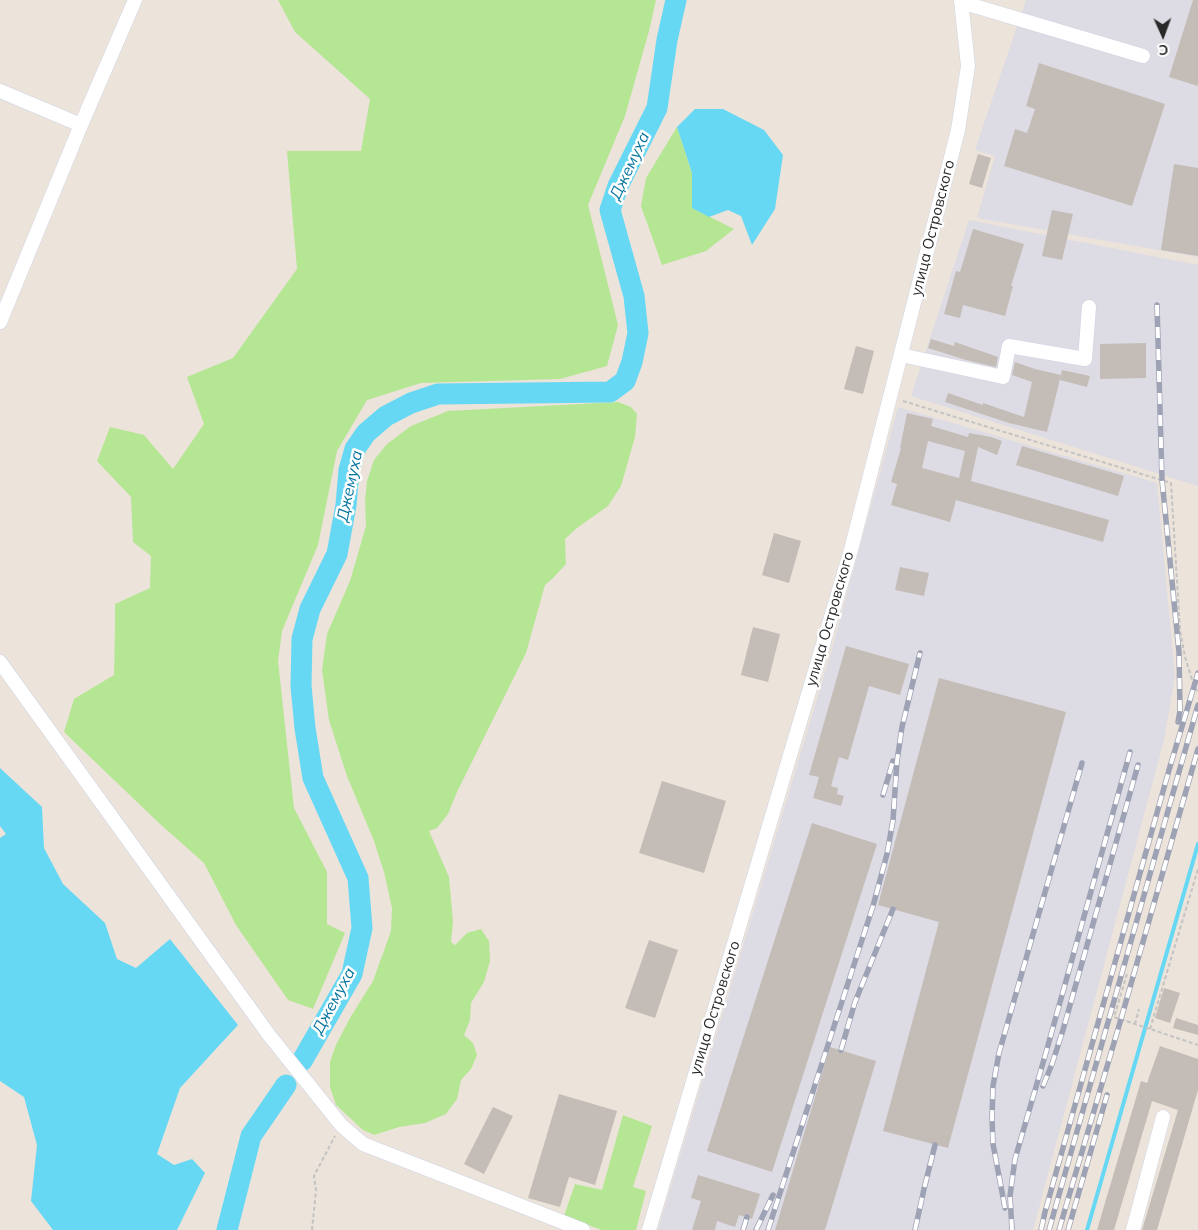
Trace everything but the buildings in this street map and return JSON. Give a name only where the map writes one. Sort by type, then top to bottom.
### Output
[{"type":"street","points":[[0,322],[135,0]]},
{"type":"street","points":[[961,1],[993,6],[1143,56]]},
{"type":"street","name":"улица Островского","points":[[649,1230],[851,550],[901,355],[958,130],[968,66],[961,1]]},
{"type":"street","points":[[0,91],[81,125]]},
{"type":"street","points":[[901,355],[1003,377],[1009,346],[1085,359],[1088,307]]},
{"type":"street","points":[[0,662],[269,1035],[341,1125],[363,1144],[583,1230]]},
{"type":"street","points":[[1133,1230],[1163,1117]]},
{"type":"path","points":[[890,397],[1171,483],[1180,630],[1185,656],[1194,686],[1198,692]]},
{"type":"path","points":[[1149,1029],[1198,868]]},
{"type":"path","points":[[1126,974],[1114,1017],[1198,1045]]},
{"type":"path","points":[[1135,1024],[1139,1010]]},
{"type":"path","points":[[312,1230],[316,1190],[314,1176],[337,1134]]},
{"type":"shaded area","points":[[1026,0],[1198,0],[1198,257],[977,218],[995,156],[975,150]]},
{"type":"shaded area","points":[[969,220],[1198,265],[1198,486],[911,396]]},
{"type":"shaded area","points":[[898,407],[1157,483],[1175,677],[1164,740],[1033,1230],[658,1230],[834,642]]},
{"type":"green space","points":[[278,0],[656,0],[625,116],[588,205],[618,325],[607,366],[560,379],[421,383],[367,400],[337,451],[318,545],[282,631],[278,661],[294,808],[327,872],[327,924],[345,933],[313,1009],[288,1000],[236,925],[204,863],[160,824],[64,732],[74,699],[114,675],[115,604],[150,588],[151,556],[133,542],[131,497],[97,461],[110,427],[144,435],[173,469],[204,424],[187,377],[233,358],[297,269],[287,151],[361,151],[370,99],[295,32]]},
{"type":"green space","points":[[677,127],[692,173],[692,208],[734,229],[706,251],[662,265],[641,206],[646,178]]},
{"type":"green space","points":[[618,402],[631,407],[637,414],[635,437],[621,486],[608,506],[565,539],[566,564],[545,585],[526,653],[448,814],[437,828],[429,831],[449,877],[453,922],[451,942],[455,945],[467,933],[481,929],[489,941],[490,961],[484,982],[471,1003],[470,1020],[464,1035],[473,1043],[477,1055],[471,1069],[461,1080],[457,1099],[446,1114],[425,1123],[399,1127],[374,1135],[363,1130],[336,1105],[330,1087],[330,1062],[336,1045],[350,1018],[373,981],[391,931],[392,908],[384,872],[374,841],[347,776],[329,720],[322,670],[327,634],[350,581],[366,526],[365,501],[367,481],[374,460],[387,444],[411,426],[448,411]]},
{"type":"green space","points":[[623,1115],[652,1126],[633,1187],[646,1191],[636,1230],[602,1230],[564,1216],[575,1184],[602,1190]]},
{"type":"water","points":[[695,109],[723,109],[764,130],[783,155],[775,209],[752,245],[741,216],[728,210],[709,217],[692,208],[692,173],[677,127]]},
{"type":"water","points":[[0,768],[42,807],[44,848],[63,884],[105,923],[117,959],[136,968],[170,939],[238,1025],[180,1088],[157,1154],[174,1165],[192,1159],[205,1173],[177,1230],[53,1230],[31,1201],[37,1145],[24,1097],[0,1081],[0,838],[6,834],[0,826]]},
{"type":"waterway","name":"Джемуха","points":[[302,1061],[352,974],[362,928],[358,878],[313,778],[301,686],[302,639],[310,609],[337,554],[346,505],[349,470],[355,449],[366,433],[386,416],[411,403],[438,394],[610,392],[625,381],[632,362],[638,333],[634,296],[610,210],[618,186],[657,108],[667,40],[676,0]]},
{"type":"waterway","points":[[1087,1230],[1198,844]]},
{"type":"waterway","name":"Джемуха","points":[[227,1230],[251,1136],[286,1085]]},
{"type":"railway","points":[[1157,305],[1162,480],[1179,652],[1180,711],[1178,722]]},
{"type":"railway","points":[[768,1230],[873,906],[887,854],[893,820],[897,761],[902,727],[920,653]]},
{"type":"railway","points":[[1041,1230],[1169,770],[1198,673]]},
{"type":"railway","points":[[1049,1230],[1198,705]]},
{"type":"railway","points":[[1059,1230],[1198,749]]},
{"type":"railway","points":[[1012,1230],[1010,1196],[1015,1159],[1130,752]]},
{"type":"railway","points":[[883,795],[893,761]]},
{"type":"railway","points":[[1005,1208],[993,1144],[993,1086],[999,1053],[1082,763]]},
{"type":"railway","points":[[1043,1086],[1063,1030],[1138,765]]},
{"type":"railway","points":[[841,1050],[855,1002],[893,909]]},
{"type":"railway","points":[[1068,1230],[1107,1095]]},
{"type":"railway","points":[[915,1230],[935,1145]]},
{"type":"railway","points":[[756,1230],[773,1195]]},
{"type":"railway","points":[[743,1230],[747,1217]]}]
